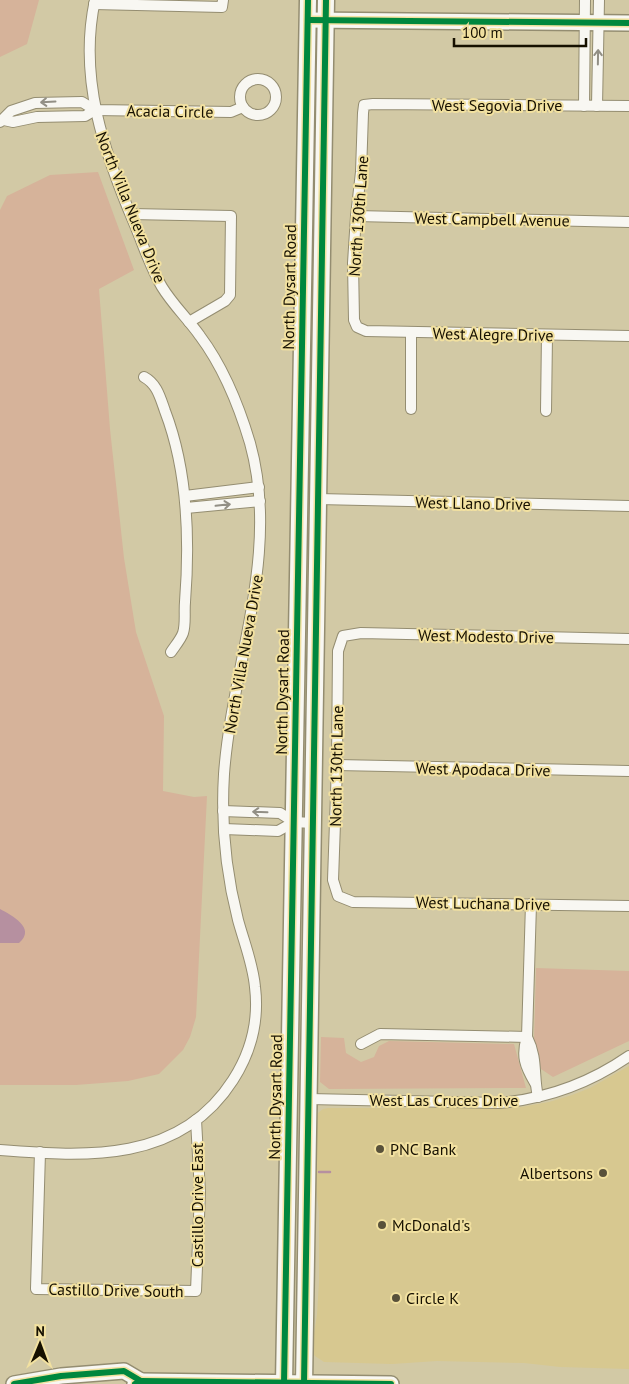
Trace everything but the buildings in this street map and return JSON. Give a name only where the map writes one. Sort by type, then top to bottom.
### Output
[{"type":"main road","name":"North Dysart Road","points":[[284,1383],[308,0]]},
{"type":"main road","name":"North Dysart Road","points":[[304,1383],[326,0]]},
{"type":"main road","points":[[308,20],[629,23]]},
{"type":"main road","points":[[289,1100],[308,1100]]},
{"type":"main road","points":[[14,1384],[62,1376],[124,1371],[138,1382],[391,1384]]},
{"type":"street","points":[[585,0],[592,23],[597,106]]},
{"type":"street","points":[[584,106],[592,23],[599,0]]},
{"type":"street","points":[[94,2],[222,4]]},
{"type":"street","name":"North Villa Nueva Drive","points":[[0,1150],[96,1152],[133,1149],[161,1141],[176,1134],[196,1120],[220,1097],[242,1066],[255,1020],[255,984],[232,897],[223,811],[226,756],[260,554],[259,488],[251,446],[230,389],[210,350],[160,284],[108,156],[95,110],[90,63],[91,23],[94,2]]},
{"type":"street","points":[[82,102],[95,110],[85,116],[37,117],[13,122],[2,121],[11,111],[35,103],[82,102]]},
{"type":"street","name":"West Segovia Drive","points":[[364,105],[629,106]]},
{"type":"street","name":"North 130th Lane","points":[[357,327],[354,320],[353,263],[361,172],[364,105]]},
{"type":"street","name":"Acacia Circle","points":[[95,110],[232,112],[243,107]]},
{"type":"street","points":[[131,214],[231,216],[230,295],[225,301],[189,322]]},
{"type":"street","name":"West Campbell Avenue","points":[[356,216],[629,222]]},
{"type":"street","name":"West Alegre Drive","points":[[357,327],[366,331],[629,336]]},
{"type":"street","points":[[410,408],[412,332]]},
{"type":"street","points":[[546,411],[547,334]]},
{"type":"street","points":[[144,377],[152,381],[158,390],[172,428],[185,496],[187,566],[183,633],[171,652]]},
{"type":"street","points":[[185,496],[259,488]]},
{"type":"street","name":"West Llano Drive","points":[[318,499],[629,506]]},
{"type":"street","points":[[186,508],[260,501]]},
{"type":"street","name":"West Modesto Drive","points":[[343,636],[361,633],[629,639]]},
{"type":"street","name":"North 130th Lane","points":[[338,896],[333,880],[338,651],[343,636]]},
{"type":"street","name":"West Apodaca Drive","points":[[337,765],[629,771]]},
{"type":"street","points":[[223,811],[280,813],[294,822],[313,823]]},
{"type":"street","points":[[224,829],[278,831],[294,822]]},
{"type":"street","name":"West Luchana Drive","points":[[338,896],[353,902],[629,906]]},
{"type":"street","points":[[531,904],[527,1037],[523,1050],[536,1068],[535,1083],[538,1097]]},
{"type":"street","points":[[361,1044],[380,1034],[527,1037]]},
{"type":"street","name":"West Las Cruces Drive","points":[[308,1100],[499,1103],[522,1101],[587,1081],[609,1070],[629,1056]]},
{"type":"street","name":"Castillo Drive East","points":[[196,1120],[200,1199],[196,1291]]},
{"type":"street","name":"Castillo Drive South","points":[[40,1152],[36,1289],[196,1291]]},
{"type":"shaded area","points":[[0,0],[39,0],[27,44],[0,57]]},
{"type":"shaded area","points":[[98,172],[134,270],[99,289],[110,429],[124,558],[136,632],[164,716],[163,791],[194,797],[207,796],[196,1017],[190,1037],[183,1050],[159,1074],[128,1081],[76,1085],[0,1085],[0,210],[7,196],[50,175]]},
{"type":"shaded area","points":[[0,909],[16,918],[24,927],[24,937],[19,943],[0,943]]},
{"type":"shaded area","points":[[536,968],[629,971],[629,1041],[553,1077],[541,1069],[534,1041]]},
{"type":"shaded area","points":[[321,1037],[344,1038],[346,1053],[361,1062],[374,1057],[379,1046],[389,1041],[514,1044],[526,1088],[329,1089],[320,1082]]},
{"type":"shaded area","points":[[629,1066],[629,1369],[560,1367],[524,1363],[437,1361],[392,1364],[324,1362],[315,1356],[312,1352],[312,1346],[317,1315],[319,1282],[319,1212],[315,1181],[316,1119],[318,1113],[328,1108],[521,1107],[549,1102],[572,1095],[590,1088]]},
{"type":"waterway","points":[[319,1172],[330,1172]]},
{"type":"cycle path","points":[[284,1384],[308,0]]},
{"type":"cycle path","points":[[304,1384],[326,0]]},
{"type":"cycle path","points":[[308,20],[629,23]]},
{"type":"cycle path","points":[[14,1384],[61,1376],[124,1371],[141,1381]]},
{"type":"cycle path","points":[[135,1384],[141,1381],[391,1384]]},
{"type":"place","name":"PNC Bank","points":[[380,1149]]},
{"type":"place","name":"Albertsons","points":[[603,1173]]},
{"type":"place","name":"McDonald's","points":[[382,1225]]},
{"type":"place","name":"Circle K","points":[[396,1298]]}]
